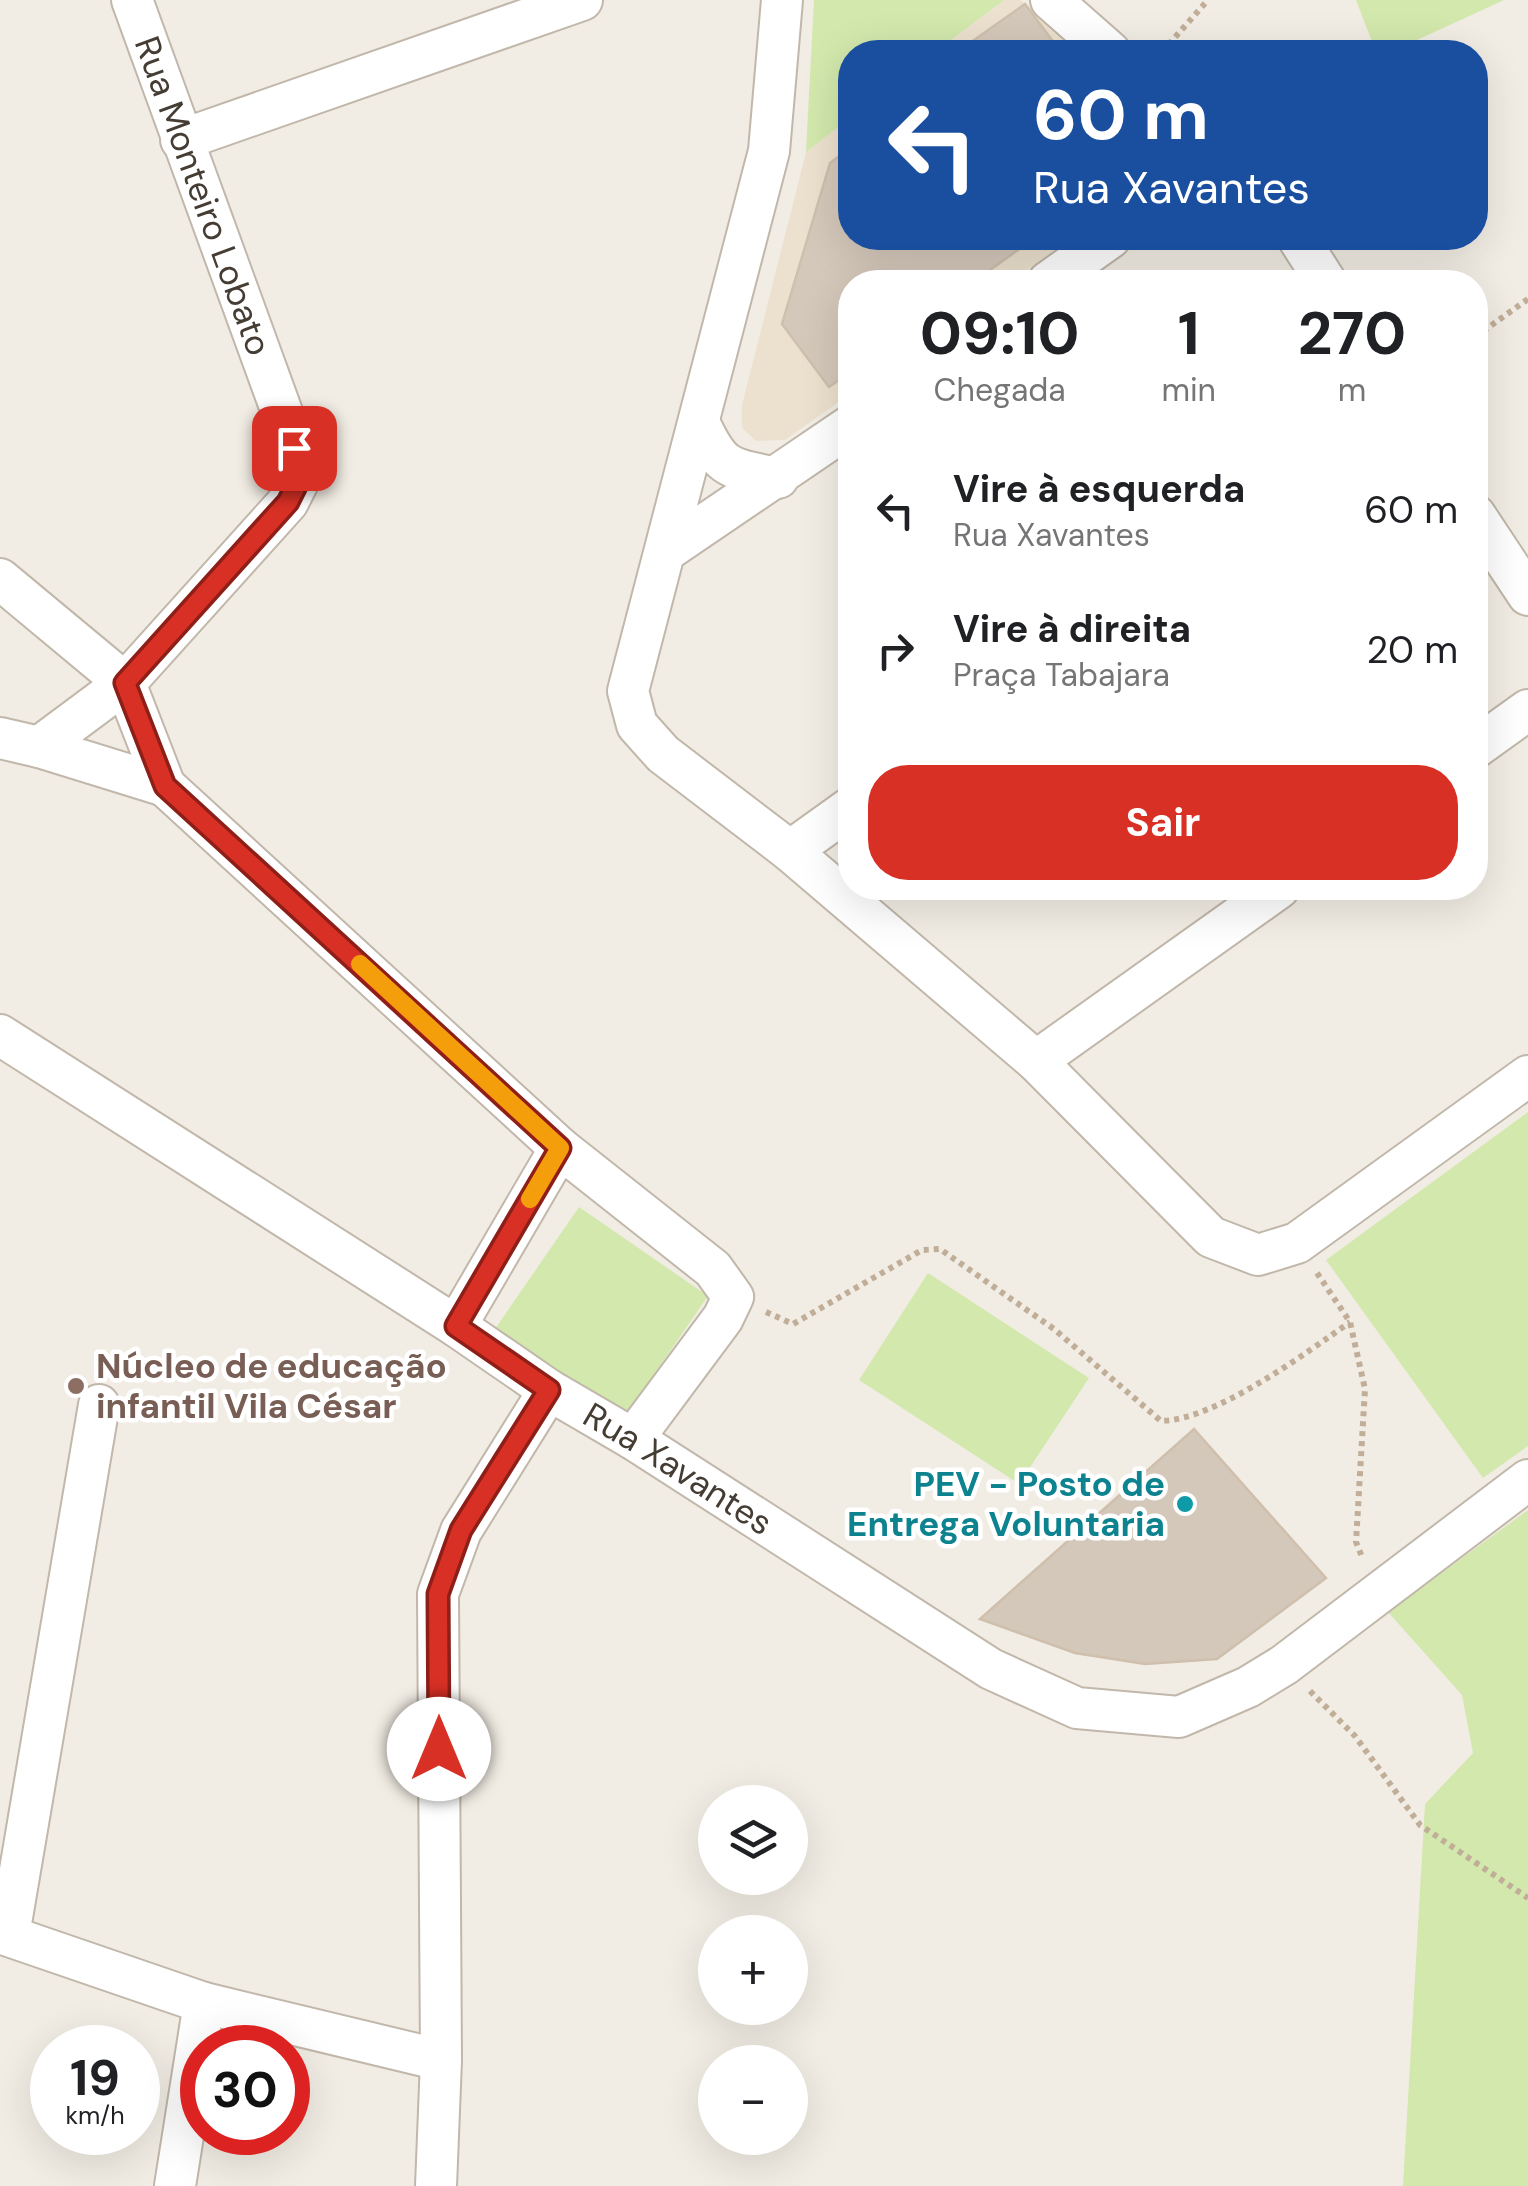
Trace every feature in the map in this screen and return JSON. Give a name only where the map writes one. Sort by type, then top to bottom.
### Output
[{"type":"street","name":"Rua Monteiro Lobato","points":[[125,683],[288,502],[300,478],[294,448],[132,0]]},
{"type":"street","points":[[181,140],[582,0]]},
{"type":"street","points":[[782,0],[769,150],[628,691],[637,726],[663,754],[838,892]]},
{"type":"street","points":[[1051,0],[1096,40]]},
{"type":"street","points":[[1065,270],[1093,250]]},
{"type":"street","points":[[700,422],[714,454],[729,466],[778,478]]},
{"type":"street","points":[[666,551],[838,435]]},
{"type":"street","points":[[1488,535],[1528,595]]},
{"type":"street","points":[[0,579],[125,683],[165,786]]},
{"type":"street","points":[[40,746],[125,683]]},
{"type":"street","points":[[1488,739],[1528,710]]},
{"type":"street","points":[[0,738],[40,746],[165,786],[560,1148],[723,1283],[723,1318],[633,1439]]},
{"type":"street","points":[[790,851],[838,817]]},
{"type":"street","points":[[847,900],[1036,1061],[1212,1237],[1258,1254],[1297,1243],[1528,1076]]},
{"type":"street","points":[[1036,1061],[1262,900]]},
{"type":"street","name":"Rua Xavantes","points":[[0,1035],[456,1326],[549,1390],[633,1439],[991,1669],[1077,1708],[1179,1717],[1248,1686],[1284,1665],[1528,1480]]},
{"type":"street","points":[[456,1326],[560,1148]]},
{"type":"street","points":[[436,2186],[441,2060],[438,1594],[461,1530],[549,1390]]},
{"type":"street","points":[[99,1405],[4,1934],[204,2003],[441,2060]]},
{"type":"street","points":[[175,2186],[204,2003]]},
{"type":"path","points":[[1173,40],[1208,0]]},
{"type":"path","points":[[1488,327],[1528,298]]},
{"type":"path","points":[[1297,1243],[1350,1322],[1365,1389],[1356,1542],[1378,1594]]},
{"type":"path","points":[[723,1283],[793,1324],[922,1250],[940,1249],[1054,1329],[1161,1422],[1183,1421],[1284,1369],[1350,1322]]},
{"type":"path","points":[[1284,1665],[1354,1736],[1420,1825],[1528,1898]]},
{"type":"shaded area","points":[[1004,0],[1020,0],[1064,40],[951,40]]},
{"type":"shaded area","points":[[838,127],[838,250],[1056,250],[1026,270],[838,270],[838,402],[785,440],[756,441],[742,428],[742,405],[806,152]]},
{"type":"green space","points":[[814,0],[1004,0],[951,40],[838,40],[838,127],[806,152]]},
{"type":"green space","points":[[1356,0],[1504,0],[1417,40],[1371,40]]},
{"type":"green space","points":[[1528,1112],[1528,1446],[1483,1478],[1326,1260]]},
{"type":"green space","points":[[579,1207],[708,1296],[624,1418],[495,1329]]},
{"type":"green space","points":[[928,1273],[1089,1378],[1019,1484],[859,1380]]},
{"type":"green space","points":[[1528,1510],[1528,2186],[1403,2186],[1425,1804],[1473,1753],[1462,1695],[1388,1612]]},
{"type":"building","points":[[1025,4],[1052,40],[974,40]]},
{"type":"building","points":[[838,157],[838,250],[1018,250],[990,270],[838,270],[838,381],[829,387],[782,324],[830,163]]},
{"type":"building","name":"PEV - Posto de Entrega Voluntaria","points":[[1194,1429],[1326,1578],[1217,1659],[1145,1664],[1075,1653],[980,1619]]},
{"type":"slow traffic","points":[[360,964],[560,1148],[530,1199]]},
{"type":"place","name":"Núcleo de educação infantil Vila César","points":[[76,1386]]},
{"type":"place","name":"PEV - Posto de Entrega Voluntaria","points":[[1185,1504]]},
{"type":"route","points":[[294,448],[300,478],[288,502],[125,683],[165,786],[560,1148],[456,1326],[549,1390],[461,1530],[438,1594],[439,1749]]}]
